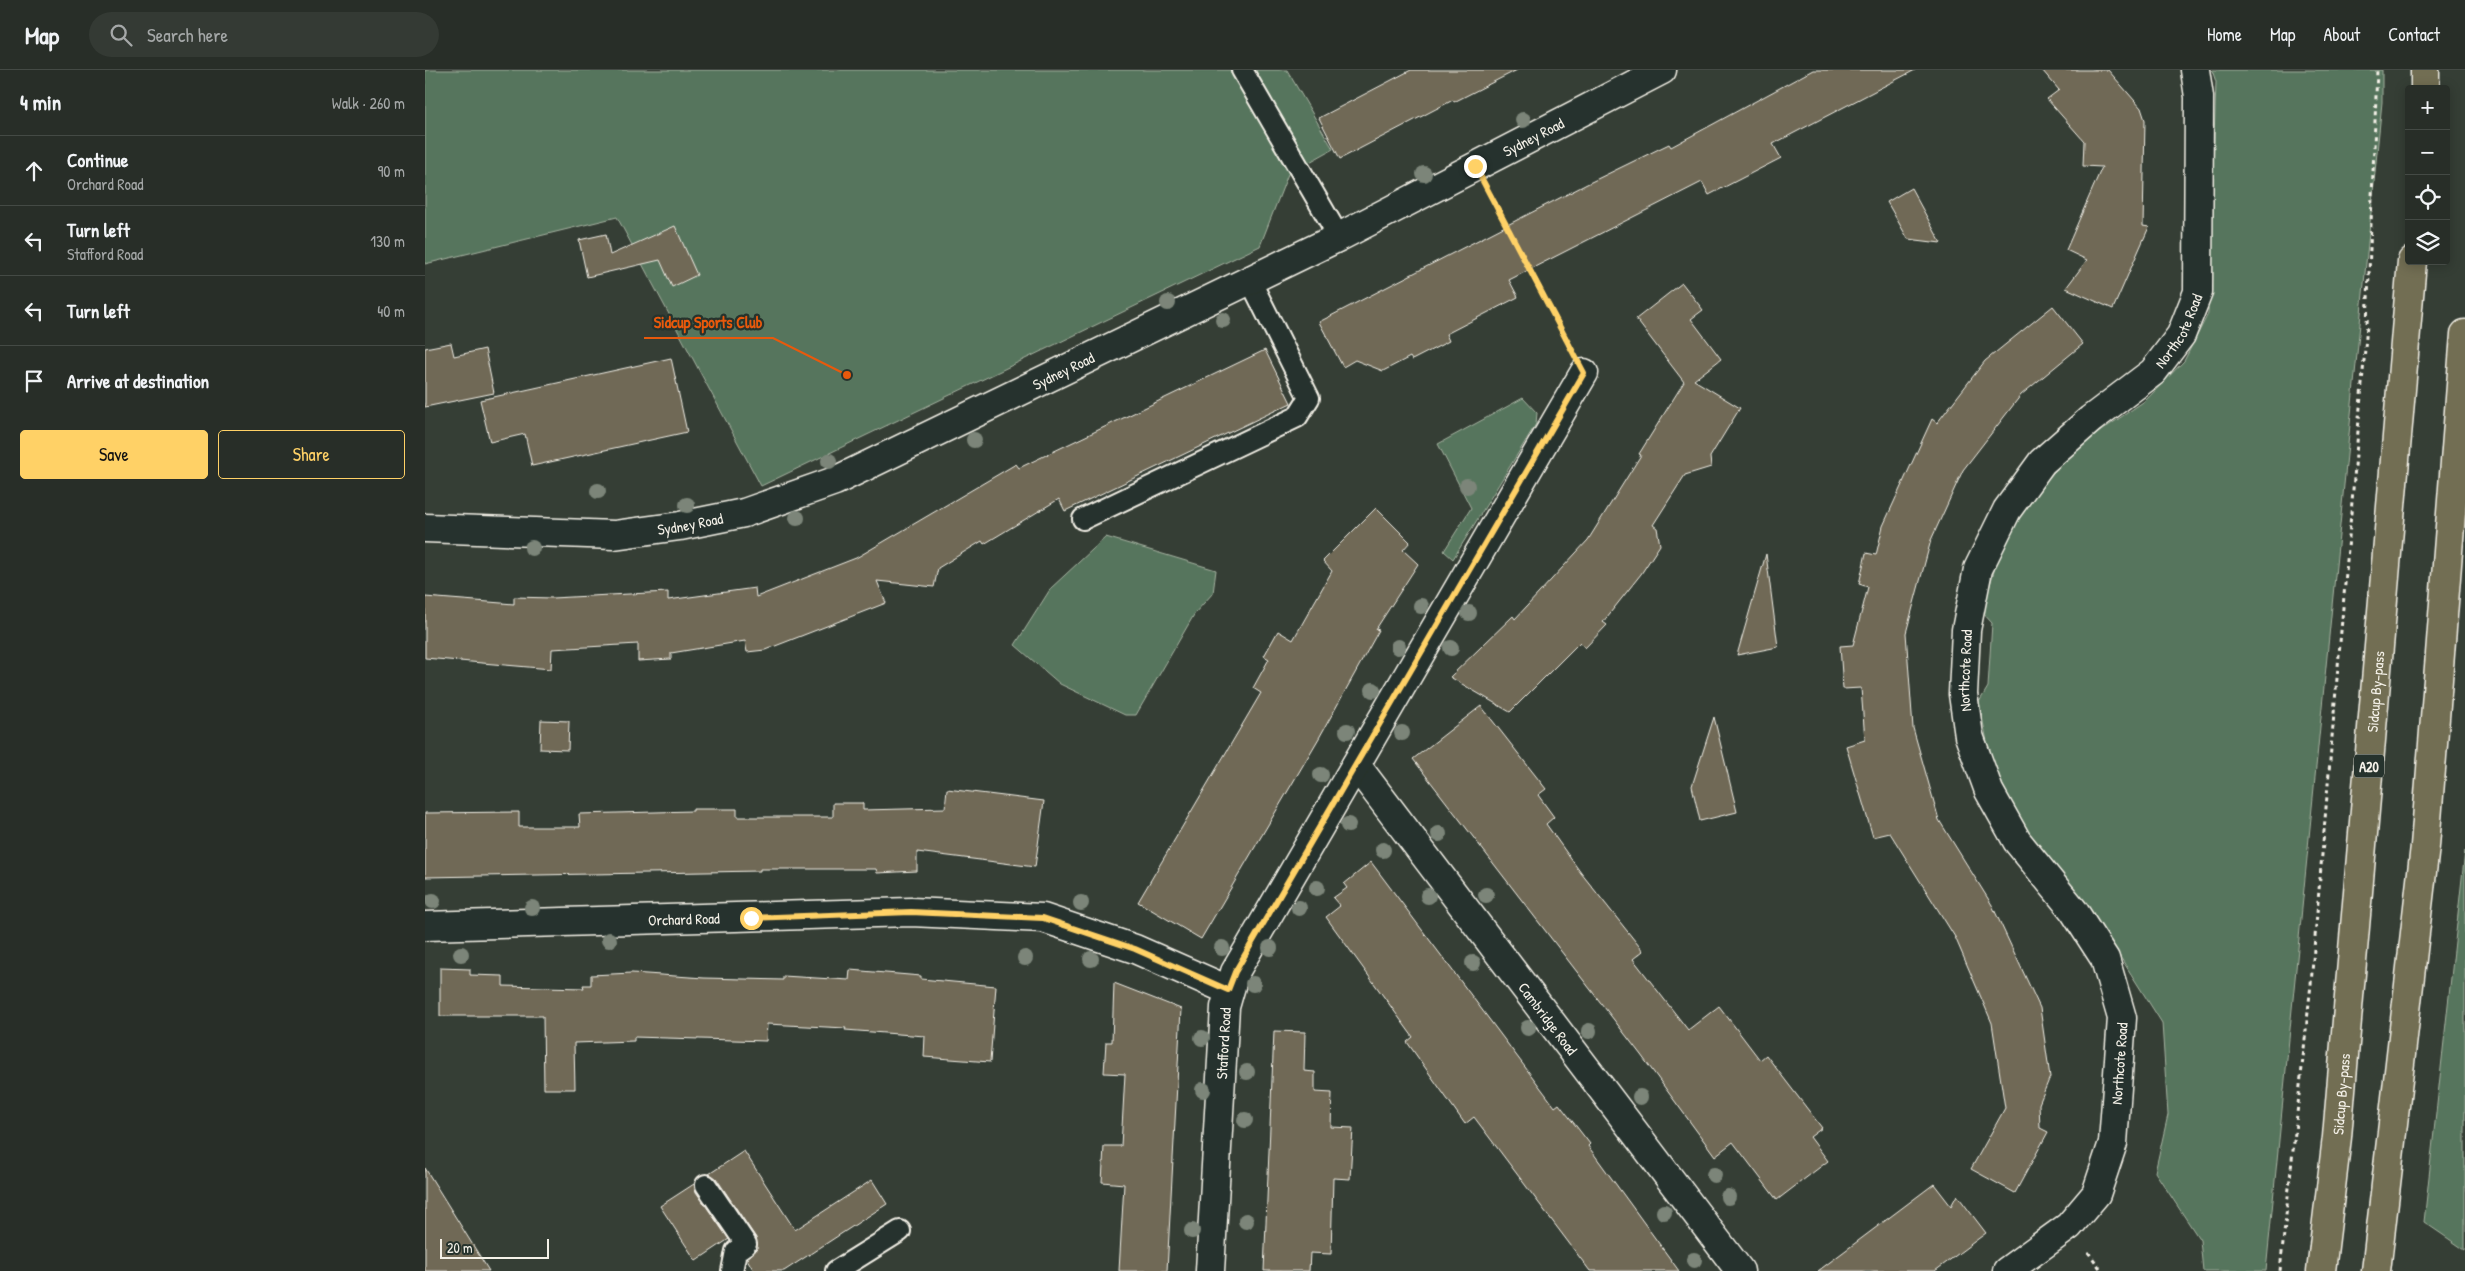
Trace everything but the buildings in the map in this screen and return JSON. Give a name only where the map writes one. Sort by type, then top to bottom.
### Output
[{"type":"highway","points":[[2425,70],[2425,85]]},
{"type":"highway","name":"Sidcup By-pass","points":[[2321,1271],[2337,1137],[2412,265]]},
{"type":"highway","points":[[2376,1271],[2425,846],[2465,334]]},
{"type":"street","name":"Sydney Road","points":[[425,528],[615,535],[680,526],[744,513],[835,481],[1339,237],[1662,70]]},
{"type":"street","name":"Northcote Road","points":[[2007,1271],[2069,1226],[2096,1194],[2113,1143],[2122,1018],[2105,959],[2074,911],[2017,841],[1989,791],[1969,736],[1963,694],[1966,630],[1978,569],[2007,510],[2042,462],[2084,425],[2153,372],[2181,334],[2198,292],[2199,98],[2195,70]]},
{"type":"street","name":"Stafford Road","points":[[1210,1271],[1225,1008],[1228,990],[1235,972],[1584,373]]},
{"type":"street","name":"Cambridge Road","points":[[1356,765],[1740,1271]]},
{"type":"street","name":"Orchard Road","points":[[425,926],[911,912],[1043,918],[1135,949],[1228,990]]},
{"type":"lane","points":[[1242,70],[1339,237]]},
{"type":"lane","points":[[1083,519],[1297,417],[1309,398],[1250,280]]},
{"type":"lane","points":[[706,1185],[746,1244],[735,1251],[732,1271]]},
{"type":"lane","points":[[836,1271],[899,1231]]},
{"type":"path","points":[[2280,1271],[2311,984],[2367,325],[2377,70]]},
{"type":"path","points":[[1475,166],[1584,373]]},
{"type":"green space","points":[[425,70],[1287,70],[1333,149],[1288,174],[1260,246],[761,486],[617,217],[425,264]]},
{"type":"green space","points":[[2212,70],[2382,70],[2382,102],[2266,1271],[2203,1271],[2200,1240],[2155,1172],[2168,1115],[2162,1023],[2088,906],[2018,820],[1990,756],[1979,702],[1988,687],[1992,623],[1982,612],[1999,554],[2030,498],[2076,448],[2146,400],[2184,361],[2208,314],[2216,82]]},
{"type":"green space","points":[[1523,398],[1537,413],[1536,424],[1453,559],[1444,551],[1471,508],[1438,444]]},
{"type":"green space","points":[[1106,537],[1216,570],[1213,593],[1195,613],[1136,715],[1125,715],[1060,684],[1015,645],[1051,588]]},
{"type":"green space","points":[[2465,851],[2465,1250],[2424,1222]]},
{"type":"place","name":"Sidcup Sports Club","points":[[847,375]]},
{"type":"route","points":[[751,918],[911,912],[1043,918],[1135,949],[1228,990],[1235,972],[1584,373],[1475,166]]}]
